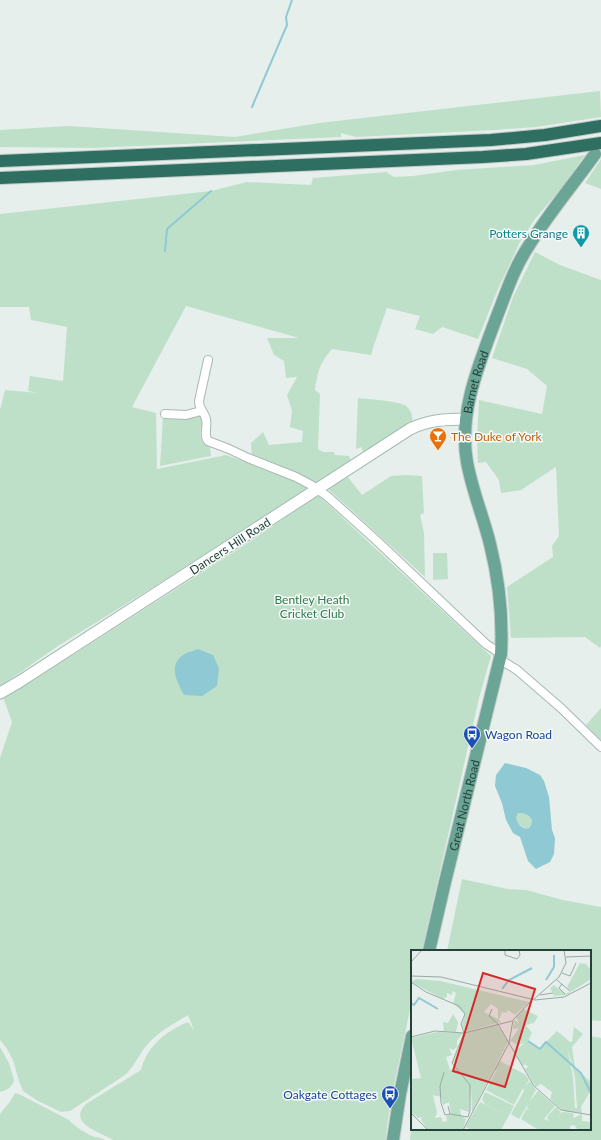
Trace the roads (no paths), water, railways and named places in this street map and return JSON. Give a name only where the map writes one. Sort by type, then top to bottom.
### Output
[{"type":"highway","points":[[0,161],[491,140],[545,135],[599,127]]},
{"type":"highway","points":[[0,178],[462,158],[526,154],[582,146],[598,149]]},
{"type":"main road","name":"Barnet Road","points":[[502,636],[501,606],[495,566],[467,463],[465,436],[469,401],[482,358],[513,276],[527,248],[598,149]]},
{"type":"main road","name":"Great North Road","points":[[429,950],[501,657],[502,636]]},
{"type":"main road","points":[[393,1140],[400,1094],[411,1041]]},
{"type":"street","points":[[208,360],[198,401],[200,411],[206,419],[206,439],[211,443],[296,477],[328,496],[486,644],[561,708],[601,748]]},
{"type":"street","points":[[165,414],[186,415],[200,411]]},
{"type":"street","name":"Dancers Hill Road","points":[[0,693],[318,490],[391,441],[419,425],[434,420],[466,419]]},
{"type":"water","points":[[198,649],[213,655],[219,668],[217,686],[202,696],[184,695],[175,674],[176,664],[178,659],[183,655]]},
{"type":"water","points":[[505,763],[526,768],[540,775],[544,781],[549,797],[552,830],[555,838],[554,854],[550,862],[536,869],[528,861],[520,837],[513,833],[506,820],[502,803],[495,786],[496,775]],"holes":[[[518,813],[530,817],[532,822],[529,828],[522,827],[518,822],[516,818]]]},
{"type":"waterway","points":[[252,107],[287,25],[286,17],[292,0]]},
{"type":"waterway","points":[[165,251],[167,229],[211,191]]},
{"type":"place","name":"Potters Grange","points":[[581,248]]},
{"type":"place","name":"The Duke of York","points":[[438,451]]},
{"type":"place","name":"Wagon Road","points":[[472,749]]},
{"type":"place","name":"Oakgate Cottages","points":[[390,1109]]},
{"type":"park label","name":"Bentley Heath Cricket Club","points":[[312,606]]}]
